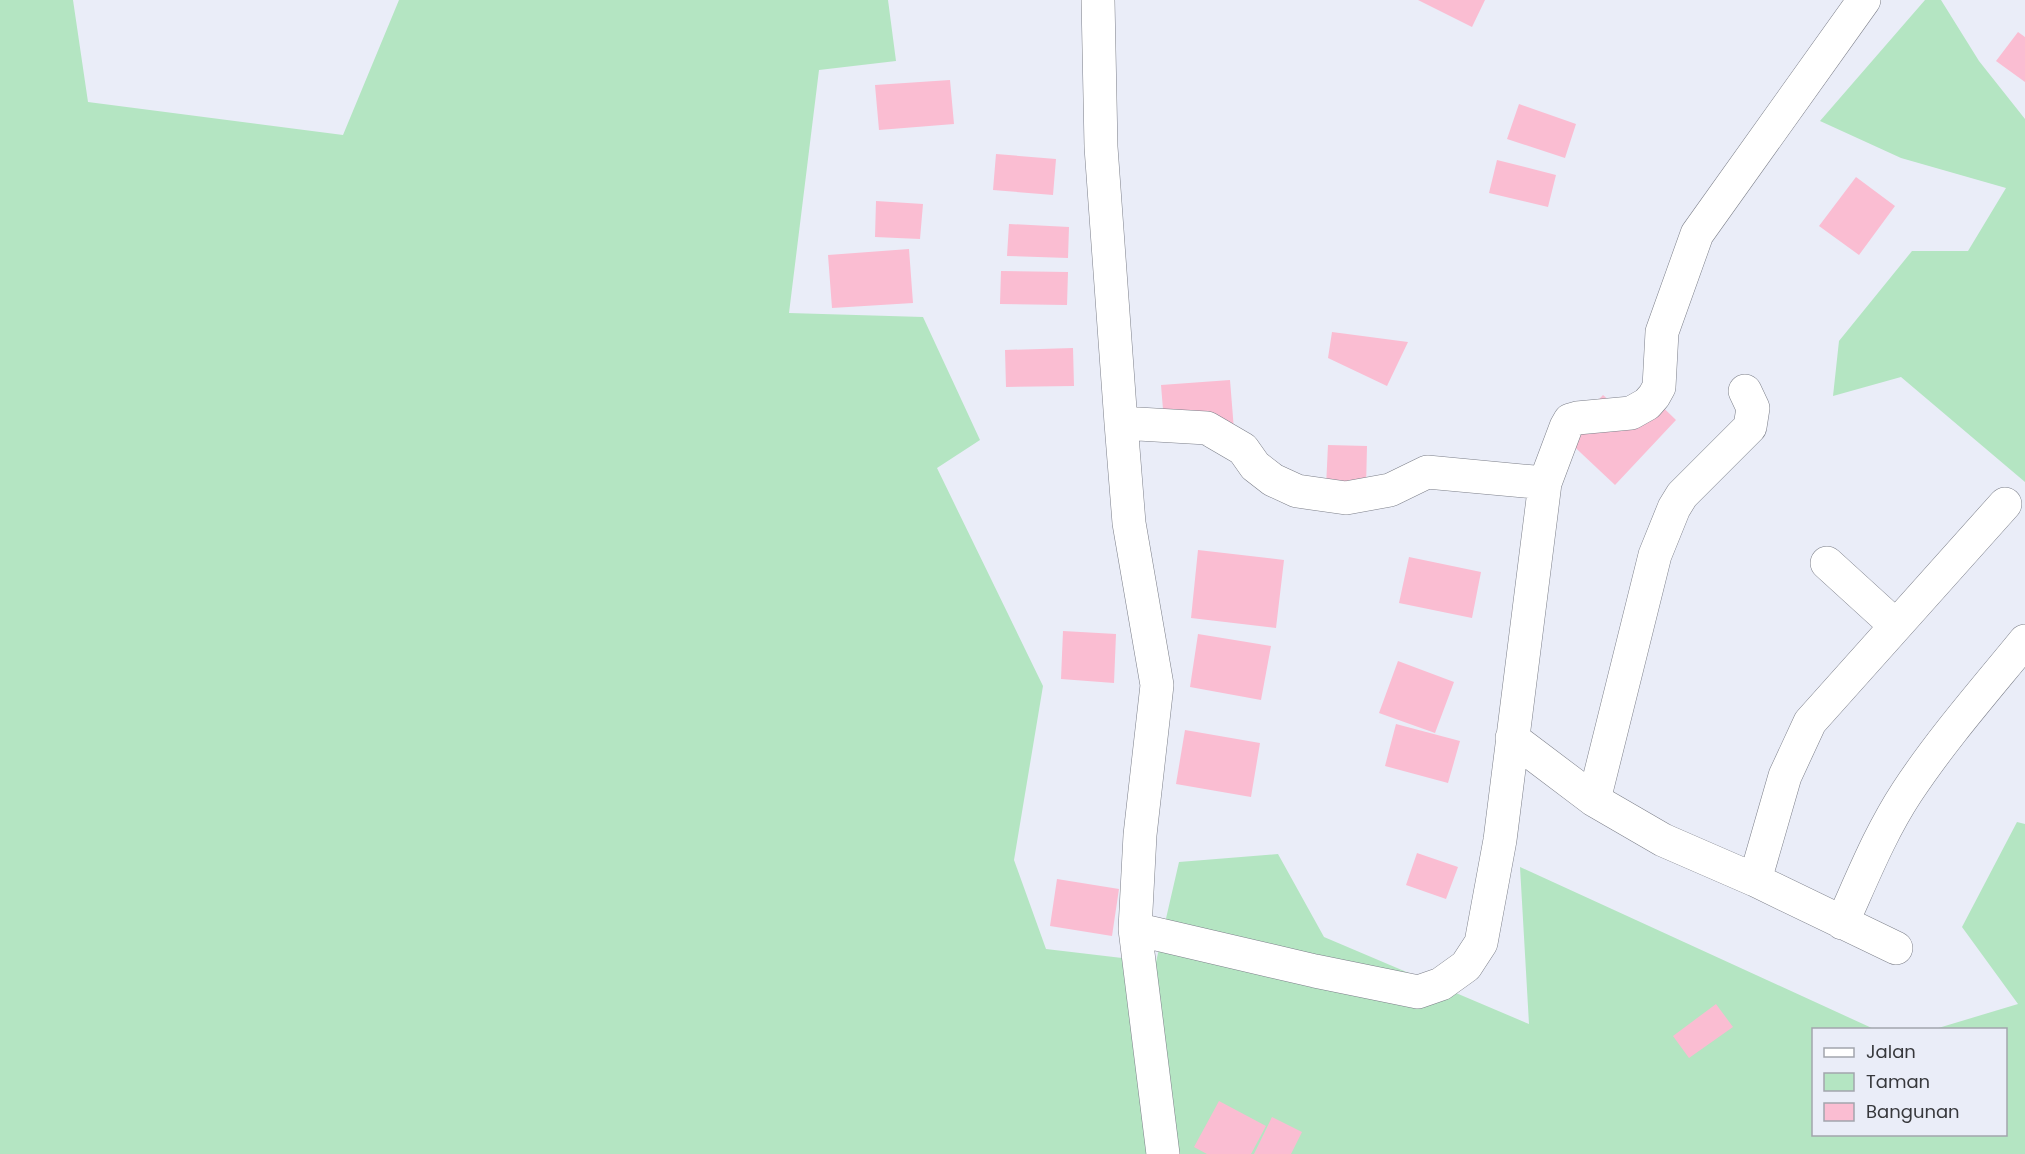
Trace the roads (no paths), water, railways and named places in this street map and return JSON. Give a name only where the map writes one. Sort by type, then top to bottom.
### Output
[{"type":"street","points":[[1098,0],[1101,147],[1129,523],[1157,685],[1140,835],[1135,929],[1163,1154]]},
{"type":"street","points":[[1135,929],[1315,971],[1418,992],[1441,984],[1466,966],[1481,943],[1500,840],[1545,483],[1570,420],[1631,413],[1639,410],[1654,396],[1659,387],[1662,332],[1697,234],[1864,0]]},
{"type":"street","points":[[1594,800],[1655,555],[1674,508],[1682,495],[1750,428],[1753,408],[1745,391]]},
{"type":"street","points":[[1121,423],[1207,428],[1243,449],[1255,466],[1273,480],[1297,491],[1346,498],[1390,490],[1427,472],[1545,483]]},
{"type":"street","points":[[1755,880],[1785,776],[1810,722],[2004,504]]},
{"type":"street","points":[[1827,563],[1895,625]]},
{"type":"street","points":[[1842,923],[1884,832],[1907,793],[1953,729],[2025,641]]},
{"type":"street","points":[[1512,738],[1594,800],[1663,840],[1755,880],[1896,948]]}]
